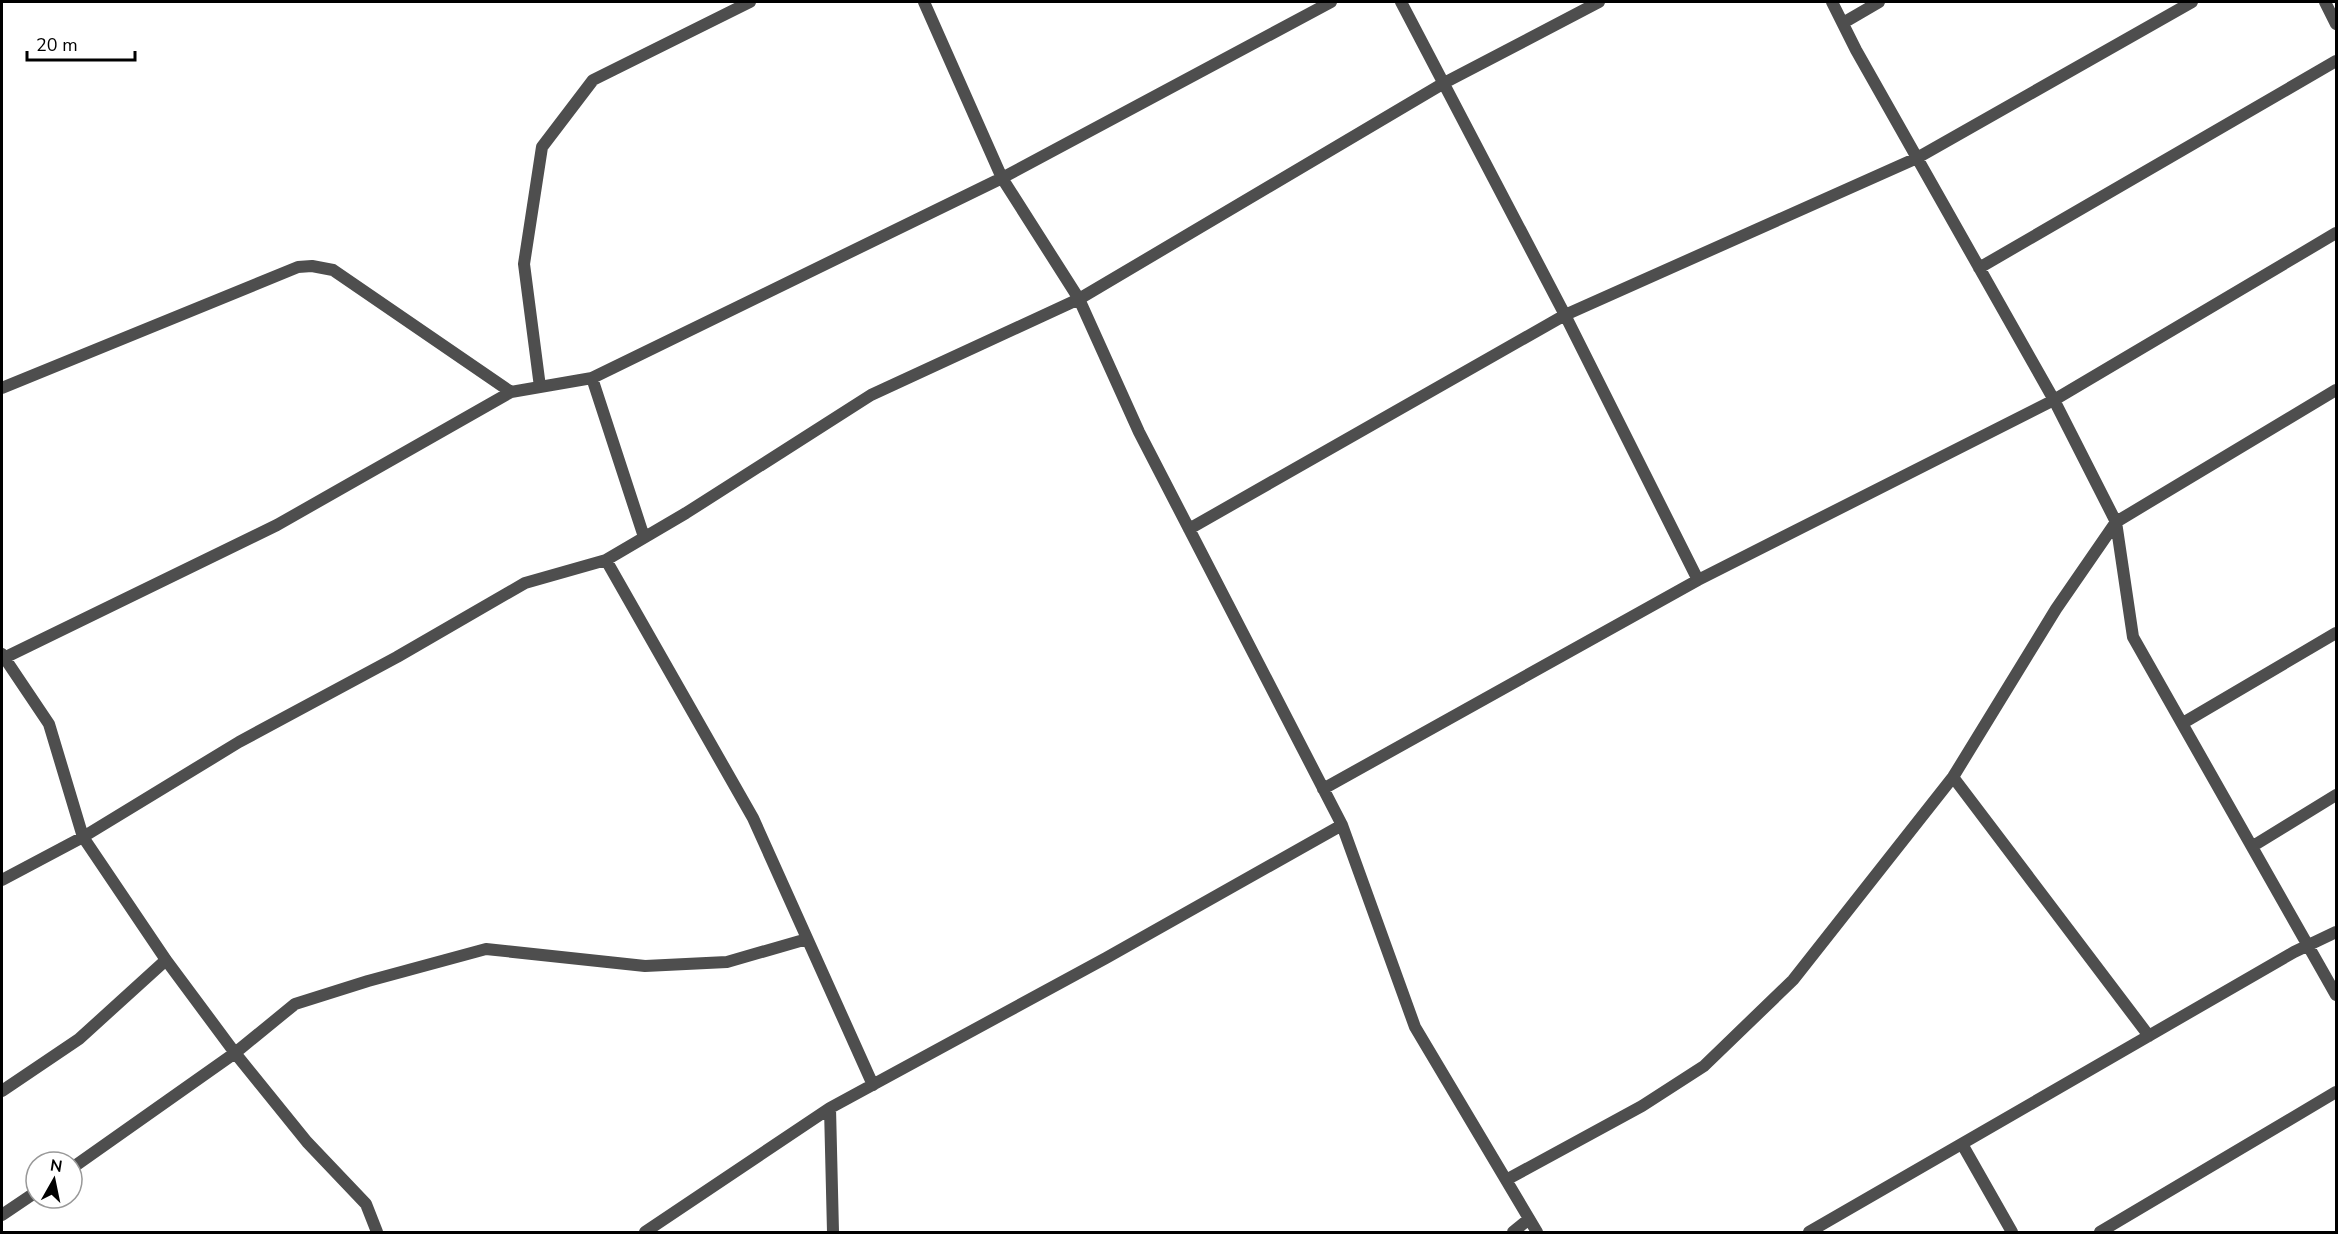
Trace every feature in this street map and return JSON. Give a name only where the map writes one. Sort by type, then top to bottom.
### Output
[{"type":"street","points":[[540,387],[524,264],[542,147],[593,80],[750,2]]},
{"type":"street","points":[[924,2],[1002,178],[1079,299],[1139,432],[1342,825],[1414,1027],[1537,1233]]},
{"type":"street","points":[[377,1233],[366,1204],[307,1142],[235,1053],[165,960],[83,837],[49,724],[4,655],[277,525],[511,392],[592,378],[1002,178],[1331,2]]},
{"type":"street","points":[[1401,2],[1565,315],[1698,580]]},
{"type":"street","points":[[2,880],[83,837],[239,742],[396,657],[525,583],[606,560],[871,395],[1079,299],[1444,83],[1599,2]]},
{"type":"street","points":[[1832,2],[2054,400],[2116,522],[2133,637],[2337,995]]},
{"type":"street","points":[[1843,23],[1879,2]]},
{"type":"street","points":[[1189,529],[1565,315],[1917,158],[2192,2]]},
{"type":"street","points":[[2330,4],[2337,24]]},
{"type":"street","points":[[1979,268],[2337,60]]},
{"type":"street","points":[[1323,789],[1698,580],[2054,400],[2337,233]]},
{"type":"street","points":[[2,388],[298,267],[312,266],[333,270],[511,392]]},
{"type":"street","points":[[592,378],[644,537]]},
{"type":"street","points":[[1506,1180],[1642,1106],[1704,1066],[1793,980],[1953,777],[2056,609],[2116,522],[2337,390]]},
{"type":"street","points":[[606,560],[753,818],[873,1085]]},
{"type":"street","points":[[2183,723],[2337,633]]},
{"type":"street","points":[[1953,777],[2149,1036]]},
{"type":"street","points":[[2253,846],[2337,795]]},
{"type":"street","points":[[645,1233],[830,1108],[1106,958],[1342,825]]},
{"type":"street","points":[[1809,1233],[2149,1036],[2337,932]]},
{"type":"street","points":[[84,1160],[235,1053],[295,1004],[368,981],[486,949],[645,966],[727,963],[807,939]]},
{"type":"street","points":[[2,1091],[79,1039],[165,960]]},
{"type":"street","points":[[2100,1233],[2337,1092]]},
{"type":"street","points":[[830,1108],[833,1233]]},
{"type":"street","points":[[1962,1144],[2012,1233]]},
{"type":"street","points":[[2,1215],[24,1200]]},
{"type":"street","points":[[1513,1233],[1529,1219]]}]
